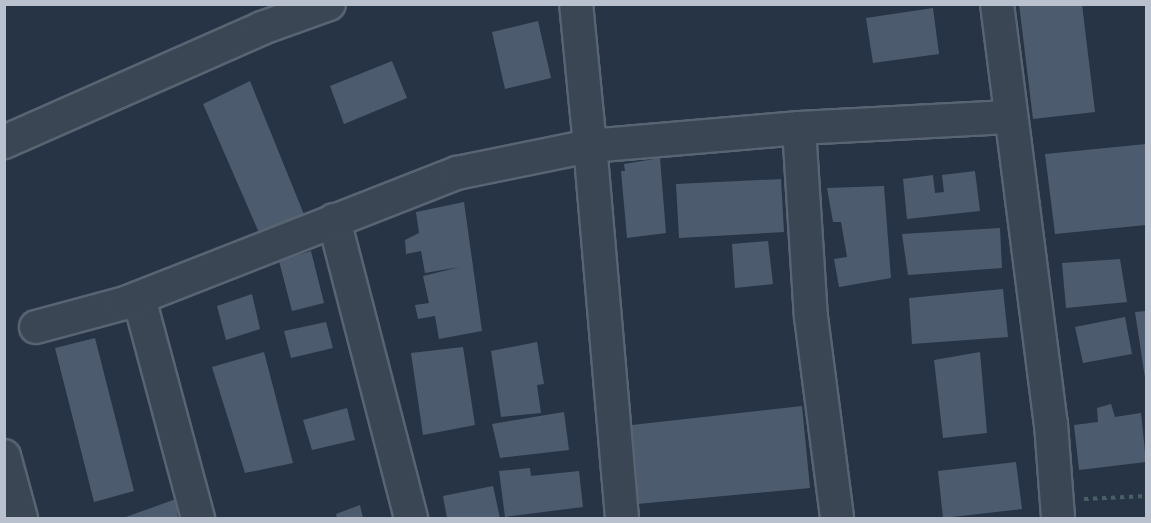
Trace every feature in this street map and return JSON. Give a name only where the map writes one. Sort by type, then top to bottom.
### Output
[{"type":"street","points":[[4,142],[262,28],[328,4]]},
{"type":"street","points":[[576,4],[622,519]]},
{"type":"street","points":[[997,4],[1009,117],[1051,424],[1057,509]]},
{"type":"street","points":[[36,327],[139,298],[457,173],[590,146],[799,128],[1009,117]]},
{"type":"street","points":[[799,128],[812,316],[837,519]]},
{"type":"street","points":[[334,220],[411,519]]},
{"type":"street","points":[[139,298],[198,519]]},
{"type":"street","points":[[4,456],[21,519]]},
{"type":"path","points":[[1057,509],[1146,496]]},
{"type":"building","points":[[1019,4],[1082,4],[1095,112],[1033,119]]},
{"type":"building","points":[[933,8],[939,54],[873,63],[866,18]]},
{"type":"building","points":[[538,21],[551,78],[505,89],[492,32]]},
{"type":"building","points":[[392,61],[407,98],[344,124],[330,86]]},
{"type":"building","points":[[250,81],[305,217],[260,235],[203,104]]},
{"type":"building","points":[[1146,144],[1146,225],[1055,234],[1045,154]]},
{"type":"building","points":[[660,158],[666,233],[627,238],[621,171],[625,171],[624,164]]},
{"type":"building","points":[[975,171],[980,211],[907,219],[903,179],[933,175],[935,193],[944,192],[942,175]]},
{"type":"building","points":[[781,179],[784,232],[679,238],[676,184]]},
{"type":"building","points":[[884,186],[891,278],[839,287],[834,259],[847,257],[841,222],[833,222],[827,188]]},
{"type":"building","points":[[464,202],[482,331],[439,339],[435,316],[418,319],[415,305],[429,303],[423,276],[460,267],[425,273],[421,251],[406,254],[405,240],[419,233],[416,212]]},
{"type":"building","points":[[1000,228],[1002,268],[908,275],[902,234]]},
{"type":"building","points":[[768,241],[773,284],[735,288],[732,244]]},
{"type":"building","points":[[311,251],[324,303],[292,311],[279,261]]},
{"type":"building","points":[[1120,259],[1127,302],[1066,308],[1062,263]]},
{"type":"building","points":[[1003,289],[1008,337],[912,344],[909,298]]},
{"type":"building","points":[[252,294],[260,329],[226,340],[217,306]]},
{"type":"building","points":[[1146,311],[1146,378],[1145,378],[1135,312]]},
{"type":"building","points":[[1125,317],[1132,354],[1083,363],[1075,327]]},
{"type":"building","points":[[326,322],[333,348],[291,358],[284,331]]},
{"type":"building","points":[[95,338],[134,491],[94,502],[55,348]]},
{"type":"building","points":[[537,342],[544,384],[537,385],[541,413],[501,417],[491,351]]},
{"type":"building","points":[[463,347],[475,425],[423,435],[411,353]]},
{"type":"building","points":[[264,352],[293,463],[245,473],[212,367]]},
{"type":"building","points":[[980,352],[987,433],[943,438],[934,360]]},
{"type":"building","points":[[1111,404],[1115,417],[1141,413],[1146,462],[1079,470],[1074,425],[1098,422],[1097,408]]},
{"type":"building","points":[[802,406],[810,488],[637,504],[632,425]]},
{"type":"building","points":[[347,408],[355,440],[312,450],[303,420]]},
{"type":"building","points":[[564,412],[569,450],[500,458],[492,424]]},
{"type":"building","points":[[1016,462],[1022,509],[943,518],[938,471]]},
{"type":"building","points":[[530,468],[531,476],[579,471],[583,507],[505,517],[499,471]]},
{"type":"building","points":[[493,486],[500,518],[447,518],[443,496]]},
{"type":"building","points":[[176,499],[178,518],[123,518]]},
{"type":"building","points":[[360,505],[363,518],[337,518],[336,514]]}]
